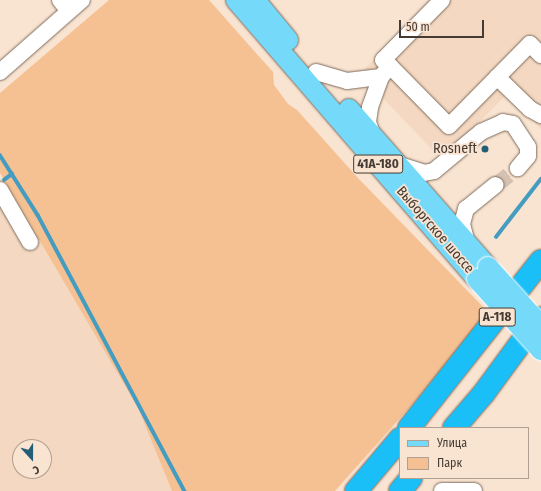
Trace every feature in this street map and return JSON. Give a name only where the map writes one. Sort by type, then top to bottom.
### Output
[{"type":"highway","name":"А-118","points":[[410,427],[541,261]]},
{"type":"highway","name":"А-118","points":[[455,427],[484,393],[541,316]]},
{"type":"highway","points":[[356,491],[399,440]]},
{"type":"highway","points":[[400,491],[410,479]]},
{"type":"main road","name":"Выборгское шоссе","points":[[236,0],[483,273],[541,350]]},
{"type":"main road","name":"Выборгское шоссе","points":[[255,0],[316,72],[467,243],[483,273],[541,326]]},
{"type":"street","points":[[0,72],[65,6],[82,0]]},
{"type":"street","points":[[442,0],[383,60],[386,72],[449,126],[530,44],[541,55]]},
{"type":"street","points":[[316,72],[347,81],[386,72]]},
{"type":"street","points":[[373,137],[368,122],[370,107],[386,72]]},
{"type":"street","points":[[497,77],[530,109],[541,115]]},
{"type":"street","points":[[397,164],[424,173],[434,171],[481,132],[503,122],[513,124],[528,147],[528,156],[518,168]]},
{"type":"street","points":[[467,243],[462,224],[466,209],[496,185]]},
{"type":"street","points":[[0,190],[30,242]]},
{"type":"street","points":[[442,491],[474,491]]},
{"type":"shaded area","points":[[429,0],[541,0],[541,129],[506,95],[442,160],[360,74]]},
{"type":"shaded area","points":[[12,192],[138,408],[172,491],[0,491],[0,201]]},
{"type":"green space","points":[[109,0],[209,0],[273,72],[274,85],[288,104],[297,110],[358,178],[488,312],[417,399],[335,491],[172,491],[138,408],[0,173],[0,93]]},
{"type":"waterway","points":[[0,155],[38,215],[185,491]]},
{"type":"waterway","points":[[4,180],[12,174]]},
{"type":"waterway","points":[[496,237],[541,179]]},
{"type":"tunnel","points":[[496,185],[518,168]]},
{"type":"place","name":"Rosneft","points":[[485,149]]}]
